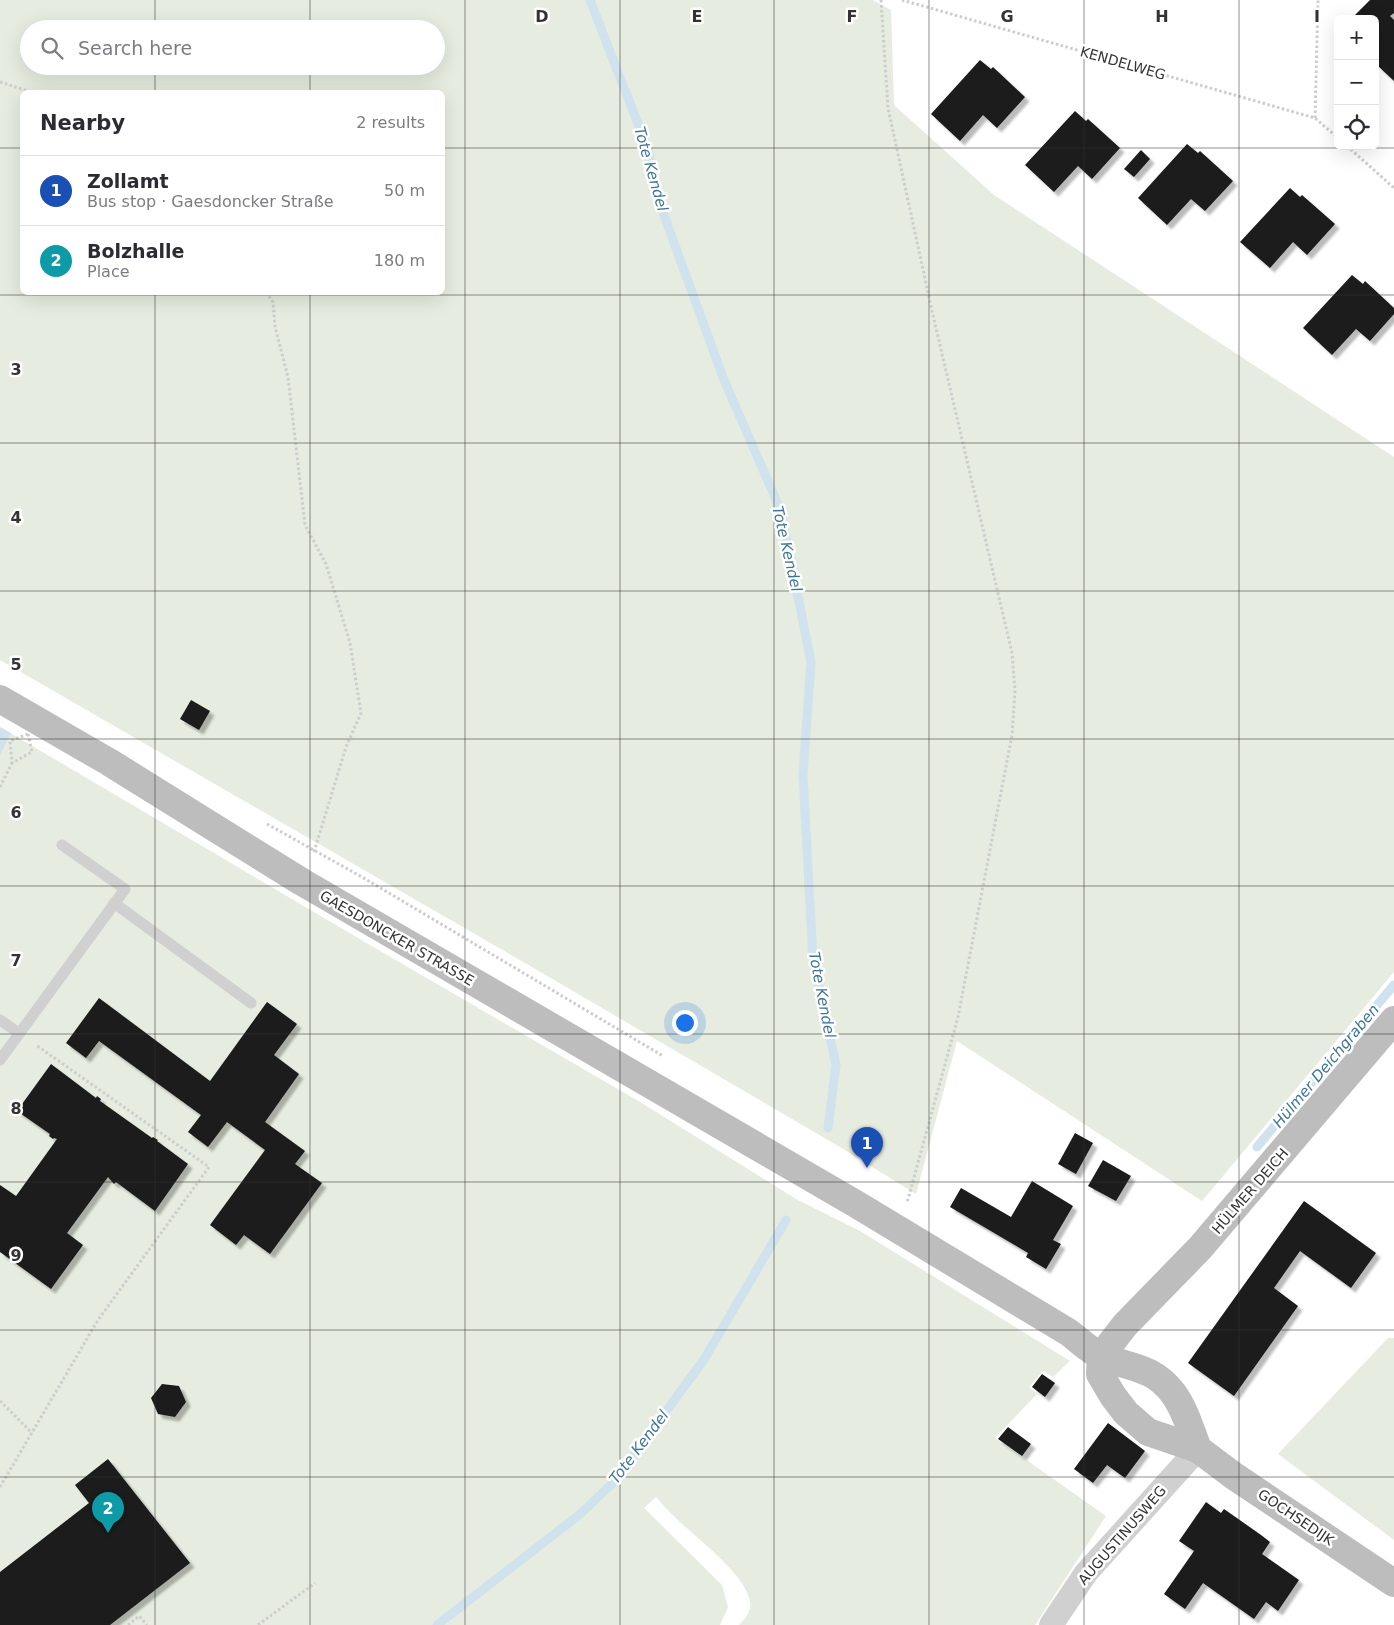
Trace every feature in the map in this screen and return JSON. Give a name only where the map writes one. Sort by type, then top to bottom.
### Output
[{"type":"main road","name":"GAESDONCKER STRASSE","points":[[0,699],[109,762],[302,882],[896,1228],[1068,1332],[1101,1356]]},
{"type":"main road","name":"HÜLMER DEICH","points":[[1101,1356],[1125,1325],[1200,1248],[1230,1214],[1394,1020]]},
{"type":"main road","points":[[1101,1356],[1143,1369],[1164,1384],[1174,1394],[1181,1407],[1198,1449]]},
{"type":"main road","name":"GOCHSEDIJK","points":[[1101,1356],[1100,1374],[1126,1413],[1148,1432],[1198,1449],[1234,1476],[1394,1583]]},
{"type":"street","name":"AUGUSTINUSWEG","points":[[1051,1625],[1086,1573],[1198,1449]]},
{"type":"lane","points":[[0,1060],[125,889],[62,845]]},
{"type":"lane","points":[[114,903],[251,1003]]},
{"type":"lane","points":[[0,1020],[19,1033]]},
{"type":"path","points":[[882,0],[888,108],[932,311],[1012,653],[1016,692],[1012,735],[958,1017],[914,1179],[896,1228]]},
{"type":"path","name":"KENDELWEG","points":[[902,0],[1315,118],[1334,135]]},
{"type":"path","points":[[1315,118],[1318,0]]},
{"type":"path","points":[[0,82],[25,90]]},
{"type":"path","points":[[1351,150],[1394,188]]},
{"type":"path","points":[[268,295],[273,302],[275,327],[288,377],[305,525],[326,564],[350,643],[361,712],[346,747],[315,850]]},
{"type":"path","points":[[0,787],[12,763],[10,741],[28,734],[32,752],[12,763]]},
{"type":"path","points":[[0,1487],[98,1320],[209,1167],[19,1033]]},
{"type":"path","points":[[0,1401],[32,1434]]},
{"type":"path","points":[[258,1625],[315,1583]]},
{"type":"path","points":[[128,1625],[139,1616],[147,1625]]},
{"type":"shaded area","points":[[0,0],[873,0],[891,10],[894,105],[994,195],[1394,457],[1394,972],[1202,1201],[957,1041],[916,1194],[840,1147],[0,660]]},
{"type":"shaded area","points":[[0,727],[640,1102],[796,1199],[860,1231],[1070,1361],[1053,1377],[1043,1371],[1029,1387],[1037,1394],[995,1438],[1106,1516],[1035,1625],[739,1625],[748,1615],[750,1609],[747,1591],[740,1580],[720,1558],[656,1497],[644,1508],[722,1585],[728,1607],[720,1625],[0,1625]]},
{"type":"shaded area","points":[[1388,1338],[1394,1338],[1394,1540],[1278,1454]]},
{"type":"water","points":[[0,727],[11,733],[0,755]]},
{"type":"building","points":[[1370,0],[1394,0],[1394,13],[1390,16],[1394,20],[1394,81],[1379,67],[1379,15],[1355,15]]},
{"type":"building","points":[[980,60],[991,69],[993,67],[1025,97],[997,128],[983,115],[960,141],[931,114]]},
{"type":"building","points":[[1075,111],[1086,121],[1088,119],[1120,148],[1092,179],[1078,166],[1054,192],[1025,165]]},
{"type":"building","points":[[1187,144],[1198,153],[1200,151],[1233,181],[1205,211],[1191,199],[1167,225],[1138,198]]},
{"type":"building","points":[[1141,150],[1150,159],[1134,177],[1124,169]]},
{"type":"building","points":[[1290,188],[1300,197],[1302,195],[1335,224],[1307,255],[1293,242],[1270,268],[1240,242]]},
{"type":"building","points":[[1352,275],[1363,284],[1365,281],[1394,308],[1394,314],[1370,341],[1356,329],[1332,355],[1303,328]]},
{"type":"building","points":[[191,700],[210,711],[199,730],[180,719]]},
{"type":"building","points":[[99,998],[210,1081],[267,1002],[297,1024],[274,1055],[299,1074],[265,1122],[305,1151],[295,1164],[322,1183],[270,1254],[244,1235],[236,1245],[210,1225],[265,1150],[227,1122],[208,1147],[188,1132],[201,1115],[99,1041],[86,1058],[66,1043]]},
{"type":"building","points":[[51,1064],[152,1138],[158,1140],[188,1164],[155,1211],[116,1182],[114,1184],[108,1177],[67,1233],[83,1245],[51,1289],[0,1252],[0,1185],[16,1196],[57,1139],[53,1139],[49,1136],[50,1134],[17,1111]]},
{"type":"building","points":[[1075,1133],[1093,1143],[1076,1174],[1058,1164]]},
{"type":"building","points":[[1103,1160],[1131,1176],[1116,1201],[1088,1186]]},
{"type":"building","points":[[1032,1181],[1073,1206],[1053,1240],[1061,1244],[1046,1269],[1026,1257],[1028,1253],[950,1207],[961,1188],[1011,1217]]},
{"type":"building","points":[[1304,1201],[1376,1253],[1351,1288],[1300,1251],[1274,1288],[1298,1306],[1234,1396],[1188,1363]]},
{"type":"building","points":[[1042,1374],[1055,1383],[1045,1397],[1032,1387]]},
{"type":"building","points":[[162,1384],[179,1386],[186,1402],[175,1417],[158,1414],[151,1398]]},
{"type":"building","points":[[1108,1423],[1145,1451],[1125,1478],[1107,1465],[1093,1483],[1074,1469]]},
{"type":"building","points":[[1008,1427],[1031,1444],[1022,1456],[998,1439]]},
{"type":"building","points":[[108,1459],[190,1563],[110,1625],[0,1625],[0,1572],[89,1503],[75,1485]]},
{"type":"building","points":[[1206,1502],[1221,1513],[1224,1509],[1270,1542],[1262,1554],[1299,1580],[1278,1611],[1266,1602],[1254,1619],[1203,1583],[1185,1609],[1164,1594],[1194,1551],[1179,1541]]},
{"type":"waterway","name":"Tote Kendel","points":[[590,0],[649,152],[653,185],[724,380],[781,511],[811,662],[803,775],[813,960],[836,1065],[828,1128]]},
{"type":"waterway","name":"Hülmer Deichgraben","points":[[1257,1147],[1394,985]]},
{"type":"waterway","name":"Tote Kendel","points":[[437,1625],[579,1515],[616,1480],[705,1358],[786,1220]]},
{"type":"place","name":"Zollamt","points":[[867,1168]]},
{"type":"place","name":"Bolzhalle","points":[[108,1533]]}]
